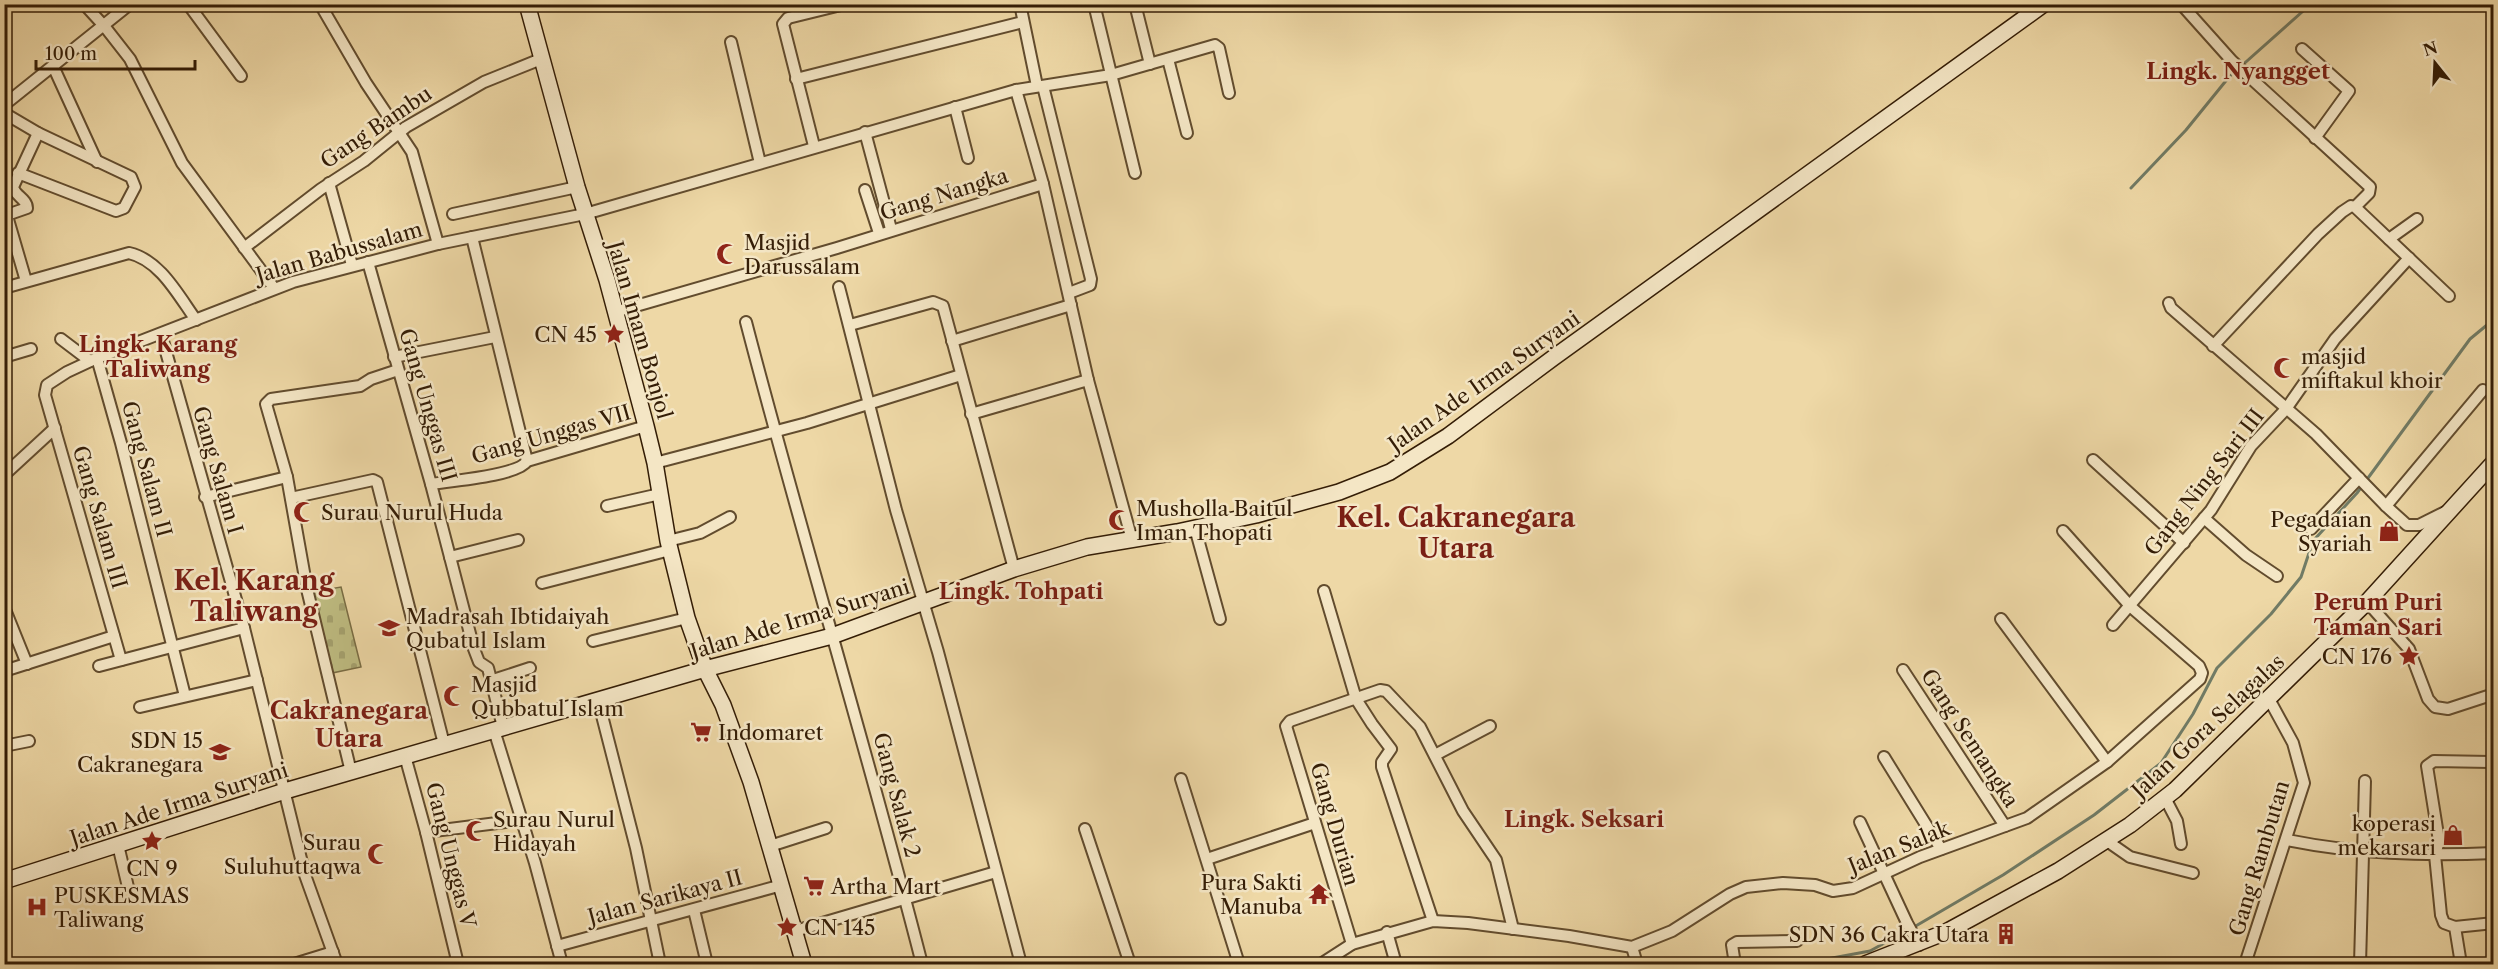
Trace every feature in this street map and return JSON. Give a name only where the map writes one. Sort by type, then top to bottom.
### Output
[{"type":"street","points":[[84,4],[105,27],[136,69],[182,163],[274,288]]},
{"type":"street","points":[[4,105],[105,27],[130,4]]},
{"type":"street","points":[[188,4],[241,76]]},
{"type":"street","points":[[320,4],[416,162],[438,244]]},
{"type":"street","name":"Jalan Imam Bonjol","points":[[527,4],[646,426],[655,463],[669,545],[687,618],[705,669],[727,714],[770,846],[804,964]]},
{"type":"street","points":[[814,146],[783,24],[788,18],[823,7],[845,4]]},
{"type":"street","points":[[1020,4],[1091,279],[1090,285],[1069,293]]},
{"type":"street","points":[[1094,4],[1136,173]]},
{"type":"street","points":[[1135,4],[1150,64]]},
{"type":"street","name":"Jalan Ade Irma Suryani","points":[[4,881],[285,791],[705,669],[832,636],[1014,569],[1087,547],[1195,528],[1298,505],[1366,483],[1411,461],[1456,430],[2044,4]]},
{"type":"street","points":[[2181,4],[2244,73],[2370,187],[2369,193],[2355,207],[2346,209],[2318,234],[2213,346]]},
{"type":"street","points":[[796,79],[1023,22]]},
{"type":"street","points":[[731,42],[760,164]]},
{"type":"street","name":"Jalan Babussalam","points":[[47,385],[93,359],[274,288],[352,265],[438,244],[585,214],[760,164],[814,146],[1016,90],[1111,75],[1217,46],[1229,93]]},
{"type":"street","points":[[2302,49],[2349,91],[2315,138]]},
{"type":"street","name":"Gang Bambu","points":[[244,248],[329,183],[364,161],[399,131],[484,82],[542,59]]},
{"type":"street","points":[[1167,59],[1187,133]]},
{"type":"street","points":[[53,66],[97,162]]},
{"type":"street","points":[[1016,90],[1043,184],[1088,380],[1132,540]]},
{"type":"street","points":[[956,107],[968,158]]},
{"type":"street","points":[[4,113],[38,133],[133,179],[135,187],[124,208],[116,212],[18,173]]},
{"type":"street","points":[[865,132],[891,230]]},
{"type":"street","points":[[26,281],[6,216],[27,208],[27,203],[14,191],[18,173],[38,133]]},
{"type":"street","points":[[329,183],[352,265]]},
{"type":"street","name":"Gang Nangka","points":[[615,312],[1043,184]]},
{"type":"street","points":[[453,214],[577,187]]},
{"type":"street","points":[[865,190],[879,233]]},
{"type":"street","points":[[2355,207],[2449,296]]},
{"type":"street","points":[[2389,239],[2417,219]]},
{"type":"street","points":[[472,237],[526,461]]},
{"type":"street","points":[[4,288],[121,254],[140,256],[152,264],[166,279],[196,320]]},
{"type":"street","name":"Gang Ning Sari III","points":[[2114,625],[2218,501],[2251,446],[2286,409],[2335,339],[2409,258]]},
{"type":"street","name":"Gang Unggas III","points":[[368,262],[431,484],[474,649],[479,662],[488,668],[498,729],[562,964]]},
{"type":"street","points":[[839,287],[896,510],[924,604],[1021,964]]},
{"type":"street","points":[[850,325],[937,303],[944,308],[1014,569]]},
{"type":"street","points":[[2169,303],[2172,309],[2213,346],[2270,392],[2316,434],[2407,525],[2413,527],[2450,510]]},
{"type":"street","points":[[952,341],[1071,305]]},
{"type":"street","name":"Gang Salak 2","points":[[746,322],[774,431],[922,964]]},
{"type":"street","name":"Gang Salam I","points":[[161,334],[244,628],[305,875],[337,964]]},
{"type":"street","points":[[394,357],[495,337]]},
{"type":"street","points":[[61,339],[93,359]]},
{"type":"street","points":[[4,357],[31,349]]},
{"type":"street","name":"Gang Salam II","points":[[93,359],[174,646],[185,696]]},
{"type":"street","points":[[351,772],[307,589],[287,477],[267,407],[271,399],[360,386],[371,379],[398,370]]},
{"type":"street","points":[[655,463],[870,405],[961,375]]},
{"type":"street","points":[[971,414],[1088,380]]},
{"type":"street","name":"Gang Salam III","points":[[47,385],[45,395],[121,660]]},
{"type":"street","points":[[2386,506],[2483,390]]},
{"type":"street","name":"Gang Unggas VII","points":[[431,484],[497,474],[523,466],[526,461],[646,426]]},
{"type":"street","points":[[4,476],[56,428]]},
{"type":"street","points":[[2093,460],[2184,543]]},
{"type":"street","name":"Jalan Gora Selagalas","points":[[1865,964],[1916,939],[1967,922],[2058,872],[2107,842],[2165,798],[2367,602],[2493,462]]},
{"type":"street","points":[[206,496],[287,477]]},
{"type":"street","points":[[2312,529],[2359,478]]},
{"type":"street","points":[[291,498],[376,480],[444,744]]},
{"type":"street","points":[[607,506],[660,494]]},
{"type":"street","points":[[542,584],[669,545],[700,533],[730,517]]},
{"type":"street","points":[[2204,518],[2239,549],[2277,576]]},
{"type":"street","points":[[1195,528],[1220,619]]},
{"type":"street","points":[[2063,531],[2131,606]]},
{"type":"street","points":[[450,557],[518,540]]},
{"type":"street","points":[[1324,591],[1356,699],[1391,749],[1382,762],[1382,767],[1433,921]]},
{"type":"street","points":[[2367,602],[2409,648],[2428,699],[2435,707],[2448,709],[2493,694]]},
{"type":"street","name":"Jalan Salak","points":[[1632,947],[1672,931],[1730,894],[1746,888],[1794,883],[1841,890],[1885,875],[1941,849],[2027,818],[2046,806],[2107,762],[2202,674],[2199,666],[2131,606]]},
{"type":"street","points":[[4,608],[27,664]]},
{"type":"street","points":[[593,642],[687,618]]},
{"type":"street","points":[[2001,619],[2107,762]]},
{"type":"street","points":[[99,666],[244,628]]},
{"type":"street","points":[[4,671],[114,636]]},
{"type":"street","points":[[490,681],[530,668]]},
{"type":"street","name":"Gang Semangka","points":[[1903,670],[2005,826]]},
{"type":"street","points":[[140,707],[257,680]]},
{"type":"street","points":[[1356,699],[1380,690],[1388,693],[1420,728],[1436,755],[1462,811],[1496,860],[1513,929]]},
{"type":"street","name":"Gang Durian","points":[[1352,944],[1286,724],[1293,719],[1356,699]]},
{"type":"street","name":"Gang Rambutan","points":[[2245,964],[2302,793],[2304,777],[2293,743],[2269,699]]},
{"type":"street","points":[[597,700],[636,848],[660,964]]},
{"type":"street","points":[[1436,755],[1490,726]]},
{"type":"street","points":[[4,746],[29,741]]},
{"type":"street","name":"Gang Unggas V","points":[[405,756],[458,964]]},
{"type":"street","points":[[1884,757],[1941,849]]},
{"type":"street","points":[[2490,762],[2434,761],[2428,764],[2439,841],[2435,855],[2441,915],[2444,923],[2455,927],[2493,923]]},
{"type":"street","points":[[1181,779],[1239,964]]},
{"type":"street","points":[[2360,964],[2365,781]]},
{"type":"street","points":[[2165,798],[2177,821],[2181,844]]},
{"type":"street","points":[[426,832],[521,819]]},
{"type":"street","points":[[1860,822],[1906,923],[1916,939]]},
{"type":"street","points":[[1207,859],[1315,823]]},
{"type":"street","points":[[770,846],[825,828]]},
{"type":"street","points":[[1085,829],[1130,964]]},
{"type":"street","points":[[2287,840],[2364,853],[2435,855],[2493,853]]},
{"type":"street","points":[[2107,842],[2130,857],[2193,873]]},
{"type":"street","points":[[118,845],[128,887]]},
{"type":"street","points":[[795,932],[906,901],[996,872]]},
{"type":"street","name":"Jalan Sarikaya II","points":[[557,946],[782,885]]},
{"type":"street","points":[[694,910],[707,964]]},
{"type":"street","points":[[1321,964],[1352,944],[1387,932],[1433,921],[1468,923],[1569,936],[1632,947],[1636,964]]},
{"type":"street","points":[[2455,927],[2461,964]]},
{"type":"street","points":[[1387,932],[1396,964]]},
{"type":"street","points":[[1735,964],[1732,945],[1737,942],[1797,941]]},
{"type":"street","points":[[294,964],[333,952]]},
{"type":"green space","points":[[341,587],[361,667],[332,673],[311,592]]},
{"type":"waterway","points":[[2131,188],[2186,130],[2229,77],[2311,4]]},
{"type":"waterway","points":[[1914,927],[2003,875],[2094,815],[2161,763],[2193,714],[2217,668],[2271,614],[2301,577],[2313,541],[2357,493],[2470,339],[2493,320],[2494,316]]},
{"type":"waterway","points":[[1800,964],[1870,951],[1908,930]]},
{"type":"waterway","points":[[1720,964],[1741,959],[1782,964]]},
{"type":"place","name":"Masjid Darussalam","points":[[727,254]]},
{"type":"place","name":"CN 45","points":[[614,334]]},
{"type":"place","name":"masjid miftakul khoir","points":[[2284,368]]},
{"type":"place","name":"Surau Nurul Huda","points":[[304,512]]},
{"type":"place","name":"Musholla Baitul Iman Thopati","points":[[1119,520]]},
{"type":"place","name":"Pegadaian Syariah","points":[[2389,531]]},
{"type":"place","name":"Madrasah Ibtidaiyah Qubatul Islam","points":[[389,628]]},
{"type":"place","name":"CN 176","points":[[2409,656]]},
{"type":"place","name":"Masjid Qubbatul Islam","points":[[454,696]]},
{"type":"place","name":"Indomaret","points":[[701,732]]},
{"type":"place","name":"SDN 15 Cakranegara","points":[[220,752]]},
{"type":"place","name":"Surau Nurul Hidayah","points":[[476,831]]},
{"type":"place","name":"koperasi mekarsari","points":[[2453,835]]},
{"type":"place","name":"CN 9","points":[[152,841]]},
{"type":"place","name":"Surau Suluhuttaqwa","points":[[378,854]]},
{"type":"place","name":"Artha Mart","points":[[814,886]]},
{"type":"place","name":"Pura Sakti Manuba","points":[[1319,894]]},
{"type":"place","name":"PUSKESMAS Taliwang","points":[[37,907]]},
{"type":"place","name":"CN 145","points":[[787,927]]},
{"type":"place","name":"SDN 36 Cakra Utara","points":[[2006,934]]},
{"type":"district","name":"Lingk. Nyangget","points":[[2238,71]]},
{"type":"district","name":"Lingk. Karang Taliwang","points":[[158,356]]},
{"type":"district","name":"Kel. Cakranegara Utara","points":[[1456,532]]},
{"type":"district","name":"Lingk. Tohpati","points":[[1021,591]]},
{"type":"district","name":"Kel. Karang Taliwang","points":[[254,596]]},
{"type":"district","name":"Perum Puri Taman Sari","points":[[2378,614]]},
{"type":"district","name":"Cakranegara Utara","points":[[349,724]]},
{"type":"district","name":"Lingk. Seksari","points":[[1584,819]]}]
